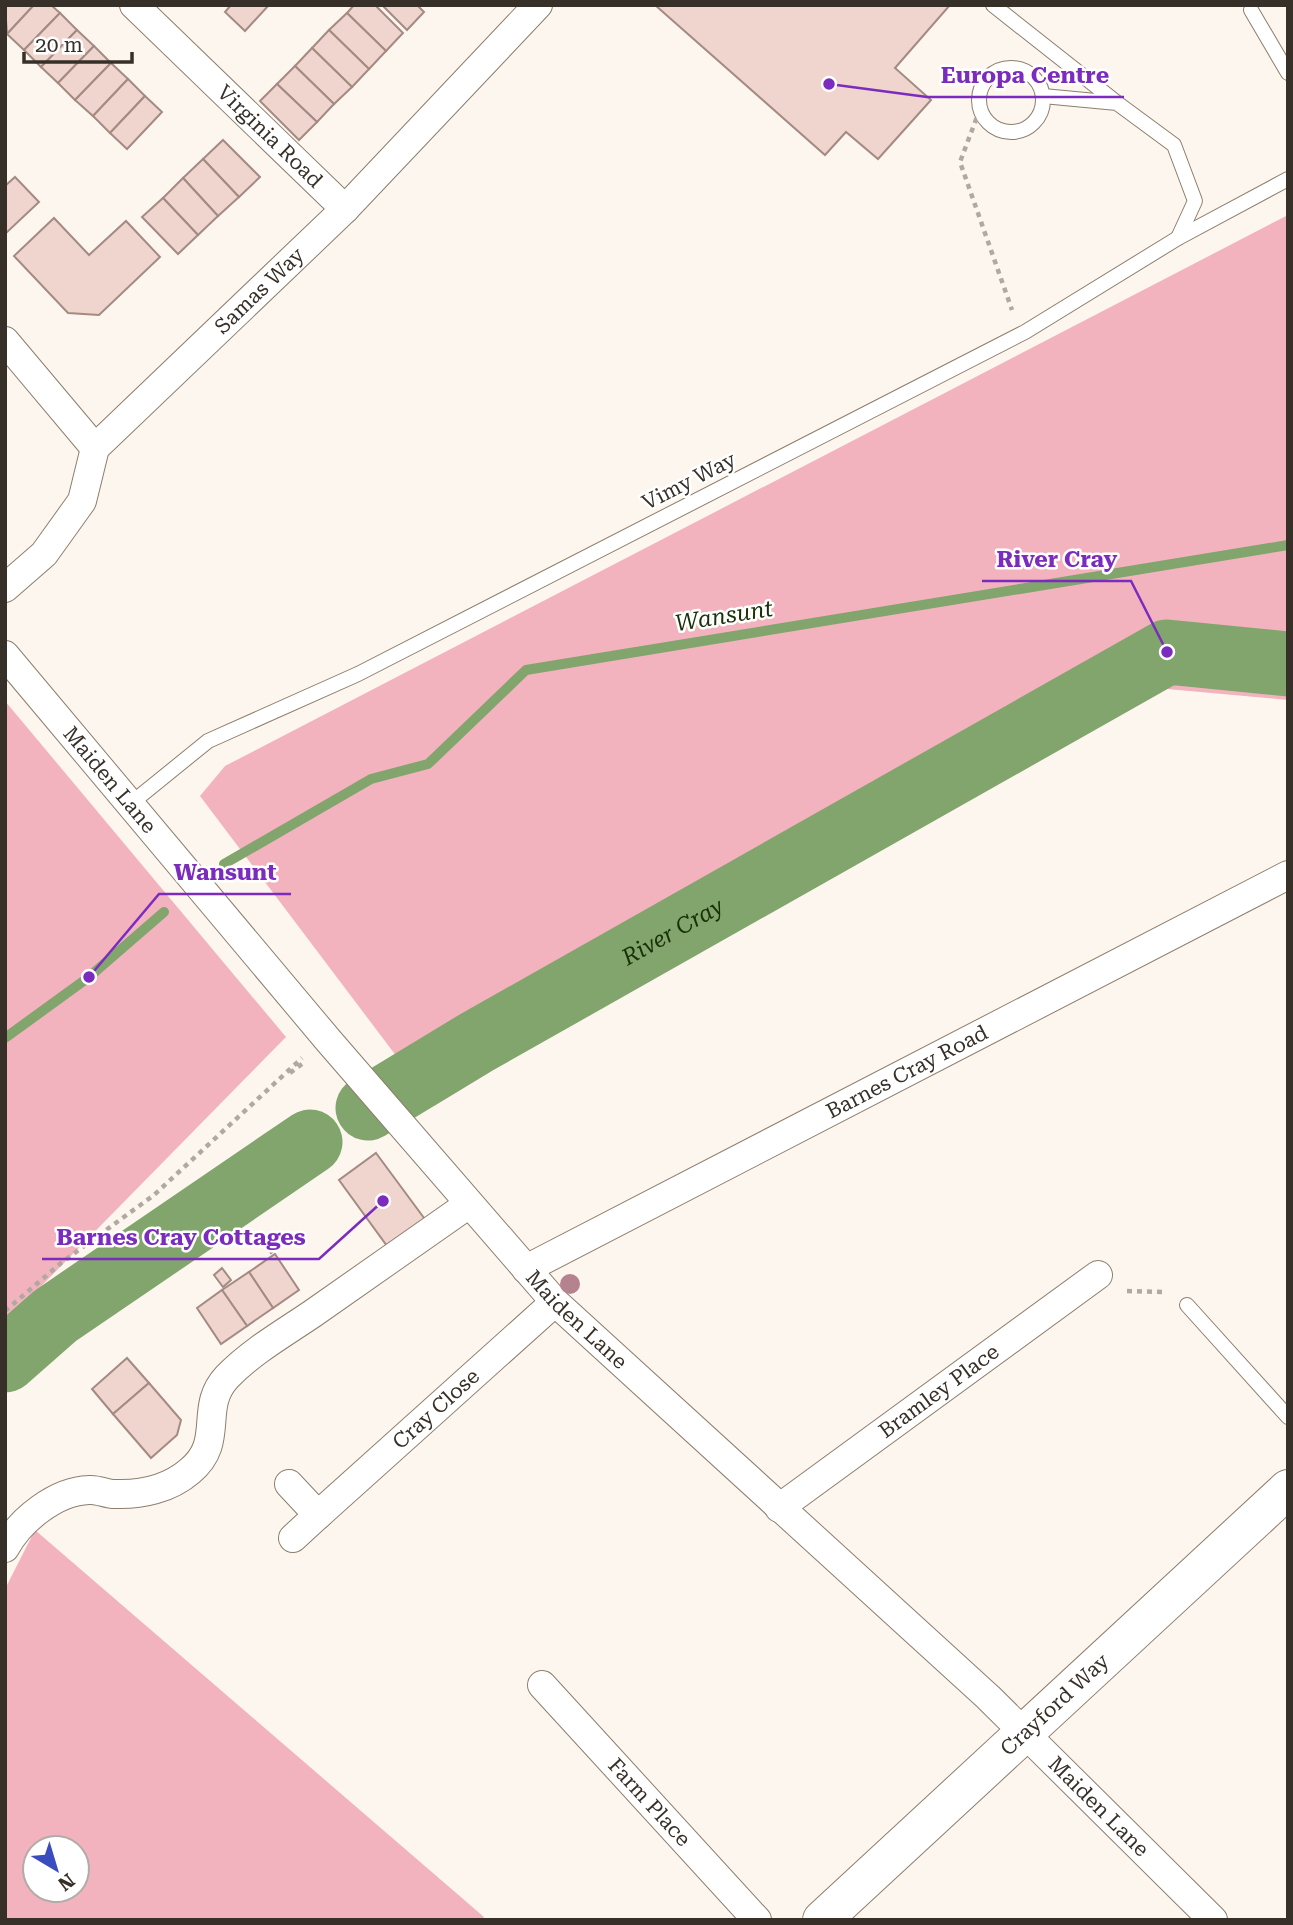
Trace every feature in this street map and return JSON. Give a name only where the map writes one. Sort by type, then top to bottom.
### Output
[{"type":"main road","name":"Crayford Way","points":[[822,1920],[1288,1489]]},
{"type":"street","name":"Virginia Road","points":[[134,5],[345,209]]},
{"type":"street","name":"Samas Way","points":[[95,447],[345,209],[538,5]]},
{"type":"street","points":[[5,341],[95,447],[82,501],[44,554],[5,588]]},
{"type":"street","name":"Maiden Lane","points":[[5,654],[129,805],[555,1302],[1024,1731],[1213,1920]]},
{"type":"street","name":"Barnes Cray Road","points":[[526,1269],[1288,875]]},
{"type":"street","points":[[5,1548],[11,1536],[41,1508],[69,1493],[90,1490],[113,1494],[146,1493],[191,1471],[206,1451],[213,1434],[212,1399],[228,1377],[264,1348],[469,1204]]},
{"type":"street","name":"Bramley Place","points":[[779,1508],[1098,1275]]},
{"type":"street","name":"Cray Close","points":[[293,1538],[555,1302]]},
{"type":"street","points":[[289,1484],[318,1515]]},
{"type":"street","name":"Farm Place","points":[[542,1685],[757,1920]]},
{"type":"lane","points":[[993,5],[1174,145],[1195,201],[1178,239]]},
{"type":"lane","points":[[1251,10],[1288,73]]},
{"type":"lane","points":[[1016,67],[1035,77],[1043,96],[1039,117],[1023,130],[1012,132],[992,126],[980,109],[981,88],[995,71],[1005,68],[1016,67]]},
{"type":"lane","points":[[1043,96],[1117,103]]},
{"type":"lane","name":"Vimy Way","points":[[129,805],[208,741],[358,674],[1026,332],[1178,239],[1288,179]]},
{"type":"lane","points":[[1187,1306],[1288,1417]]},
{"type":"path","points":[[980,109],[960,162],[1013,315]]},
{"type":"path","points":[[5,1311],[61,1263],[155,1195],[302,1058],[310,1058]]},
{"type":"path","points":[[1098,1275],[1128,1292],[1163,1289],[1187,1306]]},
{"type":"shaded area","points":[[1288,215],[1288,700],[1123,685],[434,1106],[200,796],[225,766]]},
{"type":"shaded area","points":[[5,701],[286,1037],[5,1323]]},
{"type":"shaded area","points":[[35,1530],[484,1917],[481,1920],[5,1920],[5,1589]]},
{"type":"building","points":[[5,5],[34,5],[7,34]]},
{"type":"building","points":[[34,5],[51,5],[60,13],[24,50],[7,34]]},
{"type":"building","points":[[231,5],[269,5],[245,31],[225,12]]},
{"type":"building","points":[[354,5],[375,5],[403,33],[386,51],[347,13]]},
{"type":"building","points":[[382,5],[417,5],[424,12],[407,30]]},
{"type":"building","points":[[655,5],[950,5],[895,68],[931,100],[878,159],[846,132],[825,155]]},
{"type":"building","points":[[60,13],[77,30],[41,67],[24,50]]},
{"type":"building","points":[[347,13],[386,51],[369,69],[329,30]]},
{"type":"building","points":[[77,30],[94,46],[58,83],[41,67]]},
{"type":"building","points":[[329,30],[369,69],[352,87],[312,48]]},
{"type":"building","points":[[94,46],[111,63],[75,100],[58,83]]},
{"type":"building","points":[[312,48],[352,87],[334,104],[295,66]]},
{"type":"building","points":[[111,63],[128,79],[93,116],[75,100]]},
{"type":"building","points":[[295,66],[334,104],[317,122],[277,84]]},
{"type":"building","points":[[128,79],[145,96],[110,133],[93,116]]},
{"type":"building","points":[[277,84],[317,122],[299,140],[260,101]]},
{"type":"building","points":[[145,96],[162,112],[127,149],[110,133]]},
{"type":"building","points":[[223,140],[260,177],[239,197],[203,159]]},
{"type":"building","points":[[203,159],[239,197],[218,216],[183,178]]},
{"type":"building","points":[[15,177],[39,202],[5,234],[5,186]]},
{"type":"building","points":[[183,178],[218,216],[198,235],[163,198]]},
{"type":"building","points":[[163,198],[198,235],[178,254],[142,217]]},
{"type":"building","points":[[54,218],[89,255],[126,221],[160,257],[99,315],[68,313],[14,256]]},
{"type":"building","points":[[376,1153],[427,1222],[390,1250],[339,1180]]},
{"type":"building","points":[[270,1236],[278,1247],[271,1253],[262,1242]]},
{"type":"building","points":[[275,1254],[299,1290],[273,1308],[249,1272]]},
{"type":"building","points":[[222,1268],[231,1280],[223,1287],[214,1275]]},
{"type":"building","points":[[249,1272],[273,1308],[247,1326],[222,1290]]},
{"type":"building","points":[[222,1290],[247,1326],[221,1344],[197,1308]]},
{"type":"building","points":[[127,1358],[149,1383],[113,1414],[92,1389]]},
{"type":"building","points":[[149,1383],[181,1420],[177,1435],[151,1458],[113,1414]]},
{"type":"waterway","name":"Wansunt","points":[[224,864],[371,779],[428,764],[526,670],[1288,545]]},
{"type":"waterway","name":"River Cray","points":[[368,1108],[477,1042],[1167,652],[1288,664]]},
{"type":"waterway","name":"Wansunt","points":[[5,1038],[89,977],[164,912]]},
{"type":"waterway","name":"River Cray","points":[[5,1360],[55,1316],[310,1142]]},
{"type":"place","name":"Europa Centre","points":[[829,84]]},
{"type":"place","name":"River Cray","points":[[1167,652]]},
{"type":"place","name":"Wansunt","points":[[89,977]]},
{"type":"place","name":"Barnes Cray Cottages","points":[[383,1201]]}]
